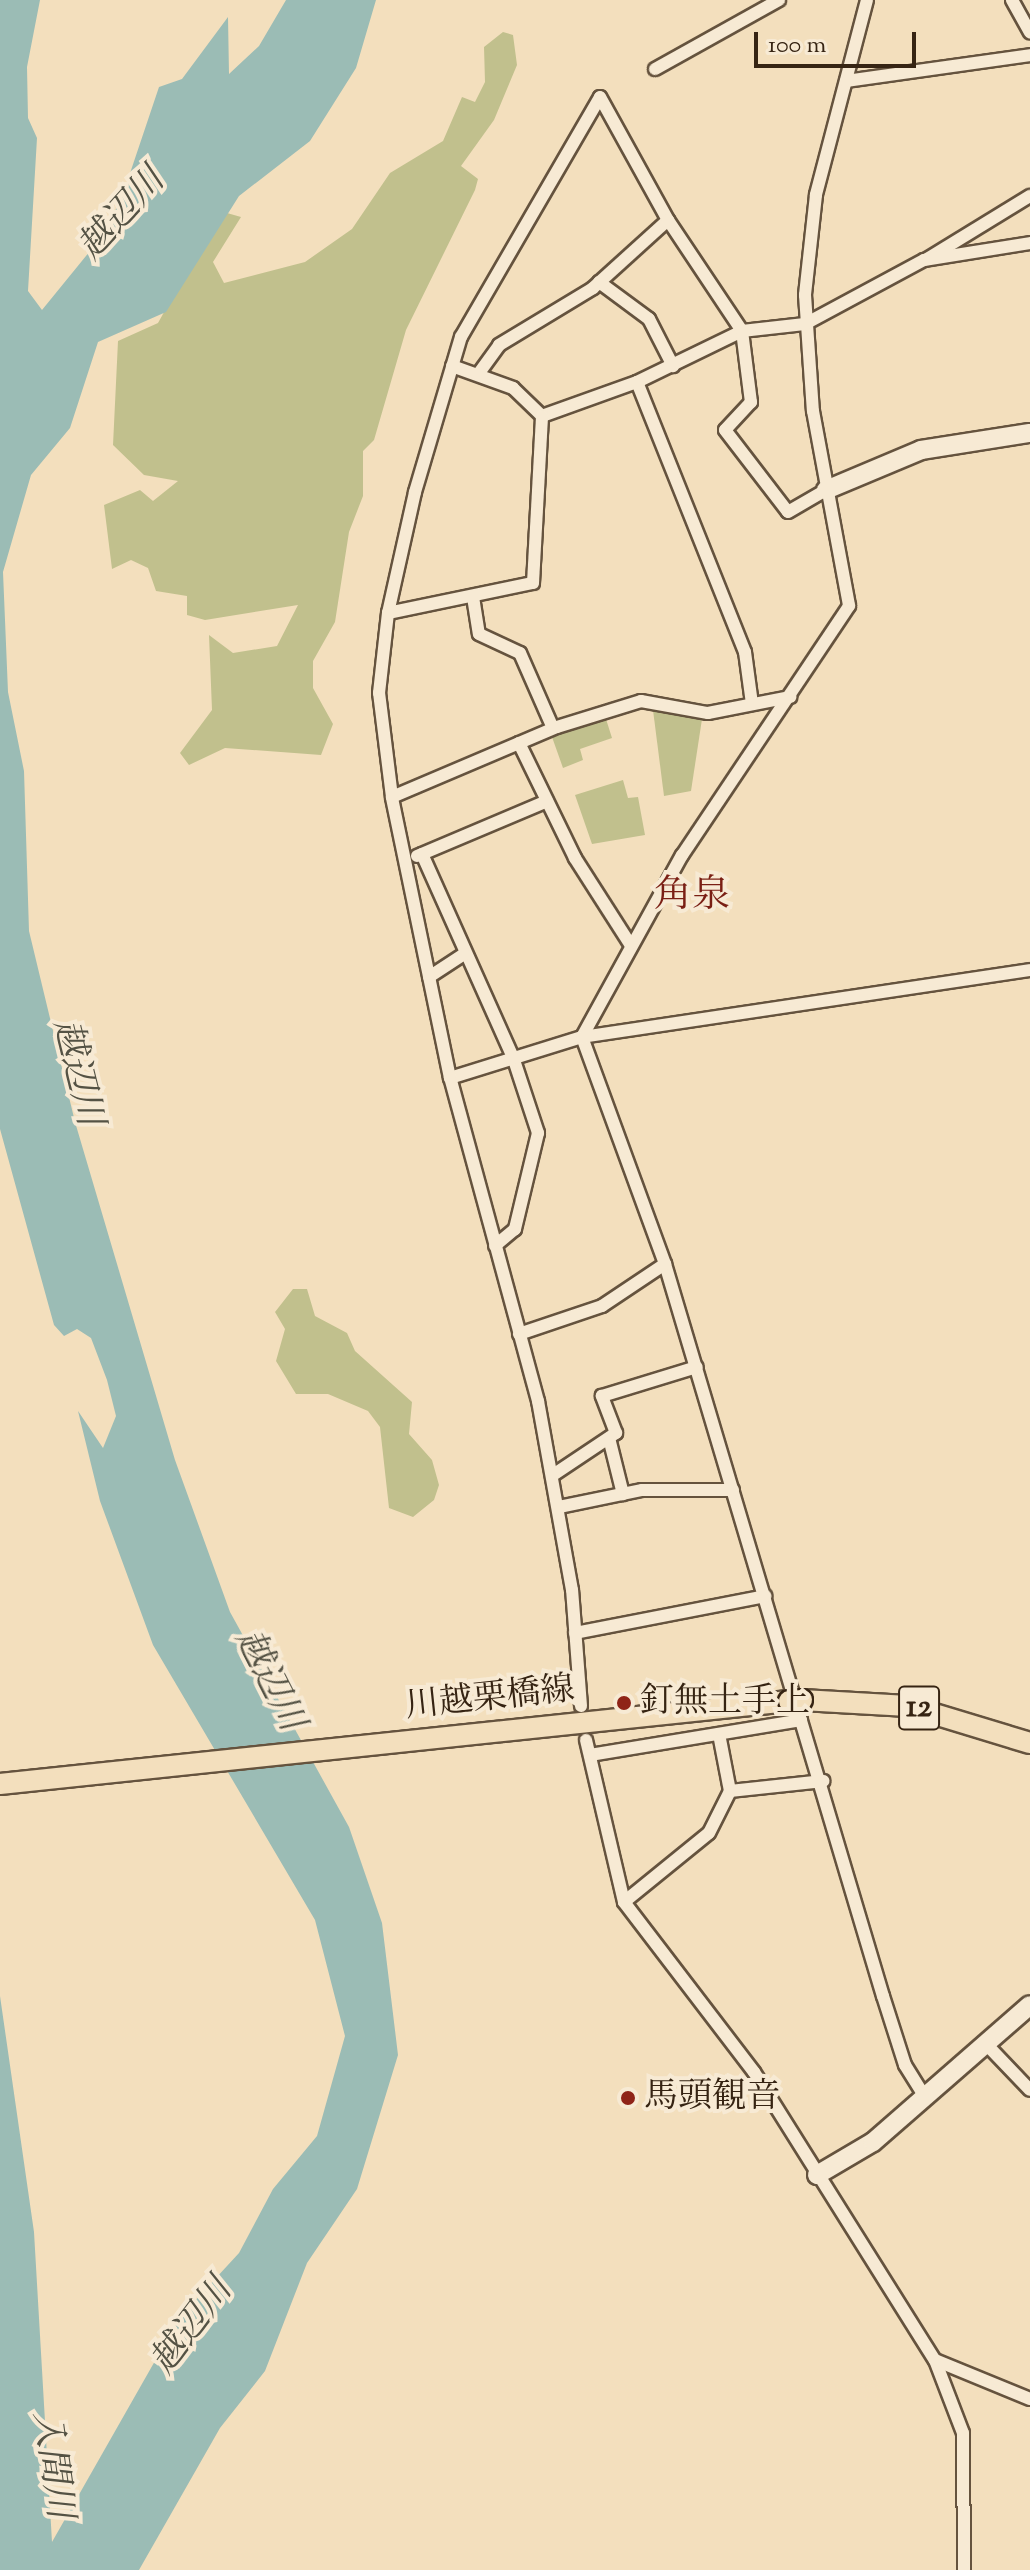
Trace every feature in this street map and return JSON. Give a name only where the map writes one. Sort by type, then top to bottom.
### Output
[{"type":"main road","name":"川越栗橋線","points":[[0,1784],[548,1725],[797,1707],[908,1706],[1030,1743]]},
{"type":"street","points":[[655,69],[779,0]]},
{"type":"street","points":[[867,0],[812,215],[805,324],[826,490],[851,595],[790,697],[630,944],[582,1037],[665,1264],[797,1707],[823,1781],[898,2045],[926,2098]]},
{"type":"street","points":[[1012,0],[1030,32]]},
{"type":"street","points":[[846,81],[1030,55]]},
{"type":"street","points":[[581,1706],[575,1633],[553,1475],[519,1334],[450,1078],[392,797],[379,693],[388,613],[461,337],[600,97],[668,220],[742,331],[751,402],[725,430],[788,512],[826,490],[921,450],[1030,433]]},
{"type":"street","points":[[542,416],[637,382],[742,331],[805,324],[927,259],[1030,196]]},
{"type":"street","points":[[479,373],[499,345],[599,282],[668,220]]},
{"type":"street","points":[[927,259],[1030,243]]},
{"type":"street","points":[[599,282],[649,319],[673,366]]},
{"type":"street","points":[[388,613],[533,583],[542,416],[513,388],[479,373],[452,366]]},
{"type":"street","points":[[637,382],[745,652],[752,704]]},
{"type":"street","points":[[473,597],[479,634],[520,653],[553,728]]},
{"type":"street","points":[[392,797],[553,728],[641,701],[708,713],[790,697]]},
{"type":"street","points":[[519,743],[547,801],[630,944]]},
{"type":"street","points":[[405,862],[547,801]]},
{"type":"street","points":[[422,854],[464,954],[514,1060],[538,1141],[515,1229],[495,1246]]},
{"type":"street","points":[[429,977],[464,954]]},
{"type":"street","points":[[450,1078],[582,1037],[1030,970]]},
{"type":"street","points":[[519,1334],[602,1306],[665,1264]]},
{"type":"street","points":[[553,1475],[616,1433],[602,1396],[697,1367]]},
{"type":"street","points":[[609,1438],[623,1494]]},
{"type":"street","points":[[559,1507],[623,1494],[733,1490]]},
{"type":"street","points":[[575,1633],[765,1596]]},
{"type":"street","points":[[590,1755],[719,1734],[797,1707]]},
{"type":"street","points":[[624,1902],[709,1833],[730,1791],[719,1734]]},
{"type":"street","points":[[586,1740],[624,1902],[754,2072],[935,2360],[963,2433],[964,2570]]},
{"type":"street","points":[[730,1791],[823,1781]]},
{"type":"street","points":[[817,2175],[848,2160],[926,2098],[1030,2005]]},
{"type":"street","points":[[987,2045],[1030,2090]]},
{"type":"street","points":[[935,2360],[1030,2399]]},
{"type":"shaded area","points":[[503,32],[513,35],[517,65],[494,120],[461,166],[478,179],[475,190],[406,330],[374,440],[363,451],[363,496],[349,532],[335,622],[313,661],[313,688],[333,724],[321,755],[225,748],[189,765],[180,753],[212,710],[209,635],[233,653],[277,646],[298,605],[205,620],[187,615],[187,596],[156,591],[148,568],[131,560],[112,569],[104,505],[140,490],[153,501],[178,481],[144,475],[113,445],[118,341],[158,323],[220,211],[241,217],[213,262],[224,283],[305,262],[352,229],[390,173],[443,141],[462,97],[475,102],[485,82],[484,47]]},
{"type":"shaded area","points":[[653,710],[702,719],[691,791],[664,796]]},
{"type":"shaded area","points":[[606,719],[612,738],[580,749],[583,760],[563,768],[552,737]]},
{"type":"shaded area","points":[[623,780],[628,798],[638,797],[645,835],[592,844],[575,795]]},
{"type":"shaded area","points":[[293,1289],[307,1289],[315,1316],[347,1333],[355,1351],[412,1402],[409,1434],[432,1460],[439,1485],[434,1500],[413,1517],[389,1508],[380,1427],[368,1411],[328,1394],[296,1394],[276,1361],[285,1329],[275,1312]]},
{"type":"water","name":"越辺川","points":[[0,0],[40,0],[27,67],[28,118],[37,138],[28,291],[42,310],[99,240],[121,200],[159,87],[182,79],[228,17],[229,74],[259,46],[286,0],[376,0],[356,68],[310,141],[239,196],[166,312],[98,342],[70,428],[31,475],[3,572],[8,692],[24,771],[29,931],[75,1122],[175,1460],[230,1612],[349,1827],[382,1923],[398,2055],[357,2189],[307,2263],[265,2371],[220,2428],[139,2570],[0,2570],[0,1996],[34,2232],[52,2542],[180,2317],[239,2253],[273,2189],[317,2136],[345,2036],[315,1920],[153,1645],[100,1501],[78,1411],[103,1448],[116,1416],[107,1380],[91,1338],[77,1329],[64,1336],[54,1325],[0,1129]]},
{"type":"place","name":"釘無土手上","points":[[624,1703]]},
{"type":"place","name":"馬頭観音","points":[[628,2098]]},
{"type":"district","name":"角泉","points":[[692,898]]},
{"type":"water label","name":"入間川","points":[[51,2465]]}]
